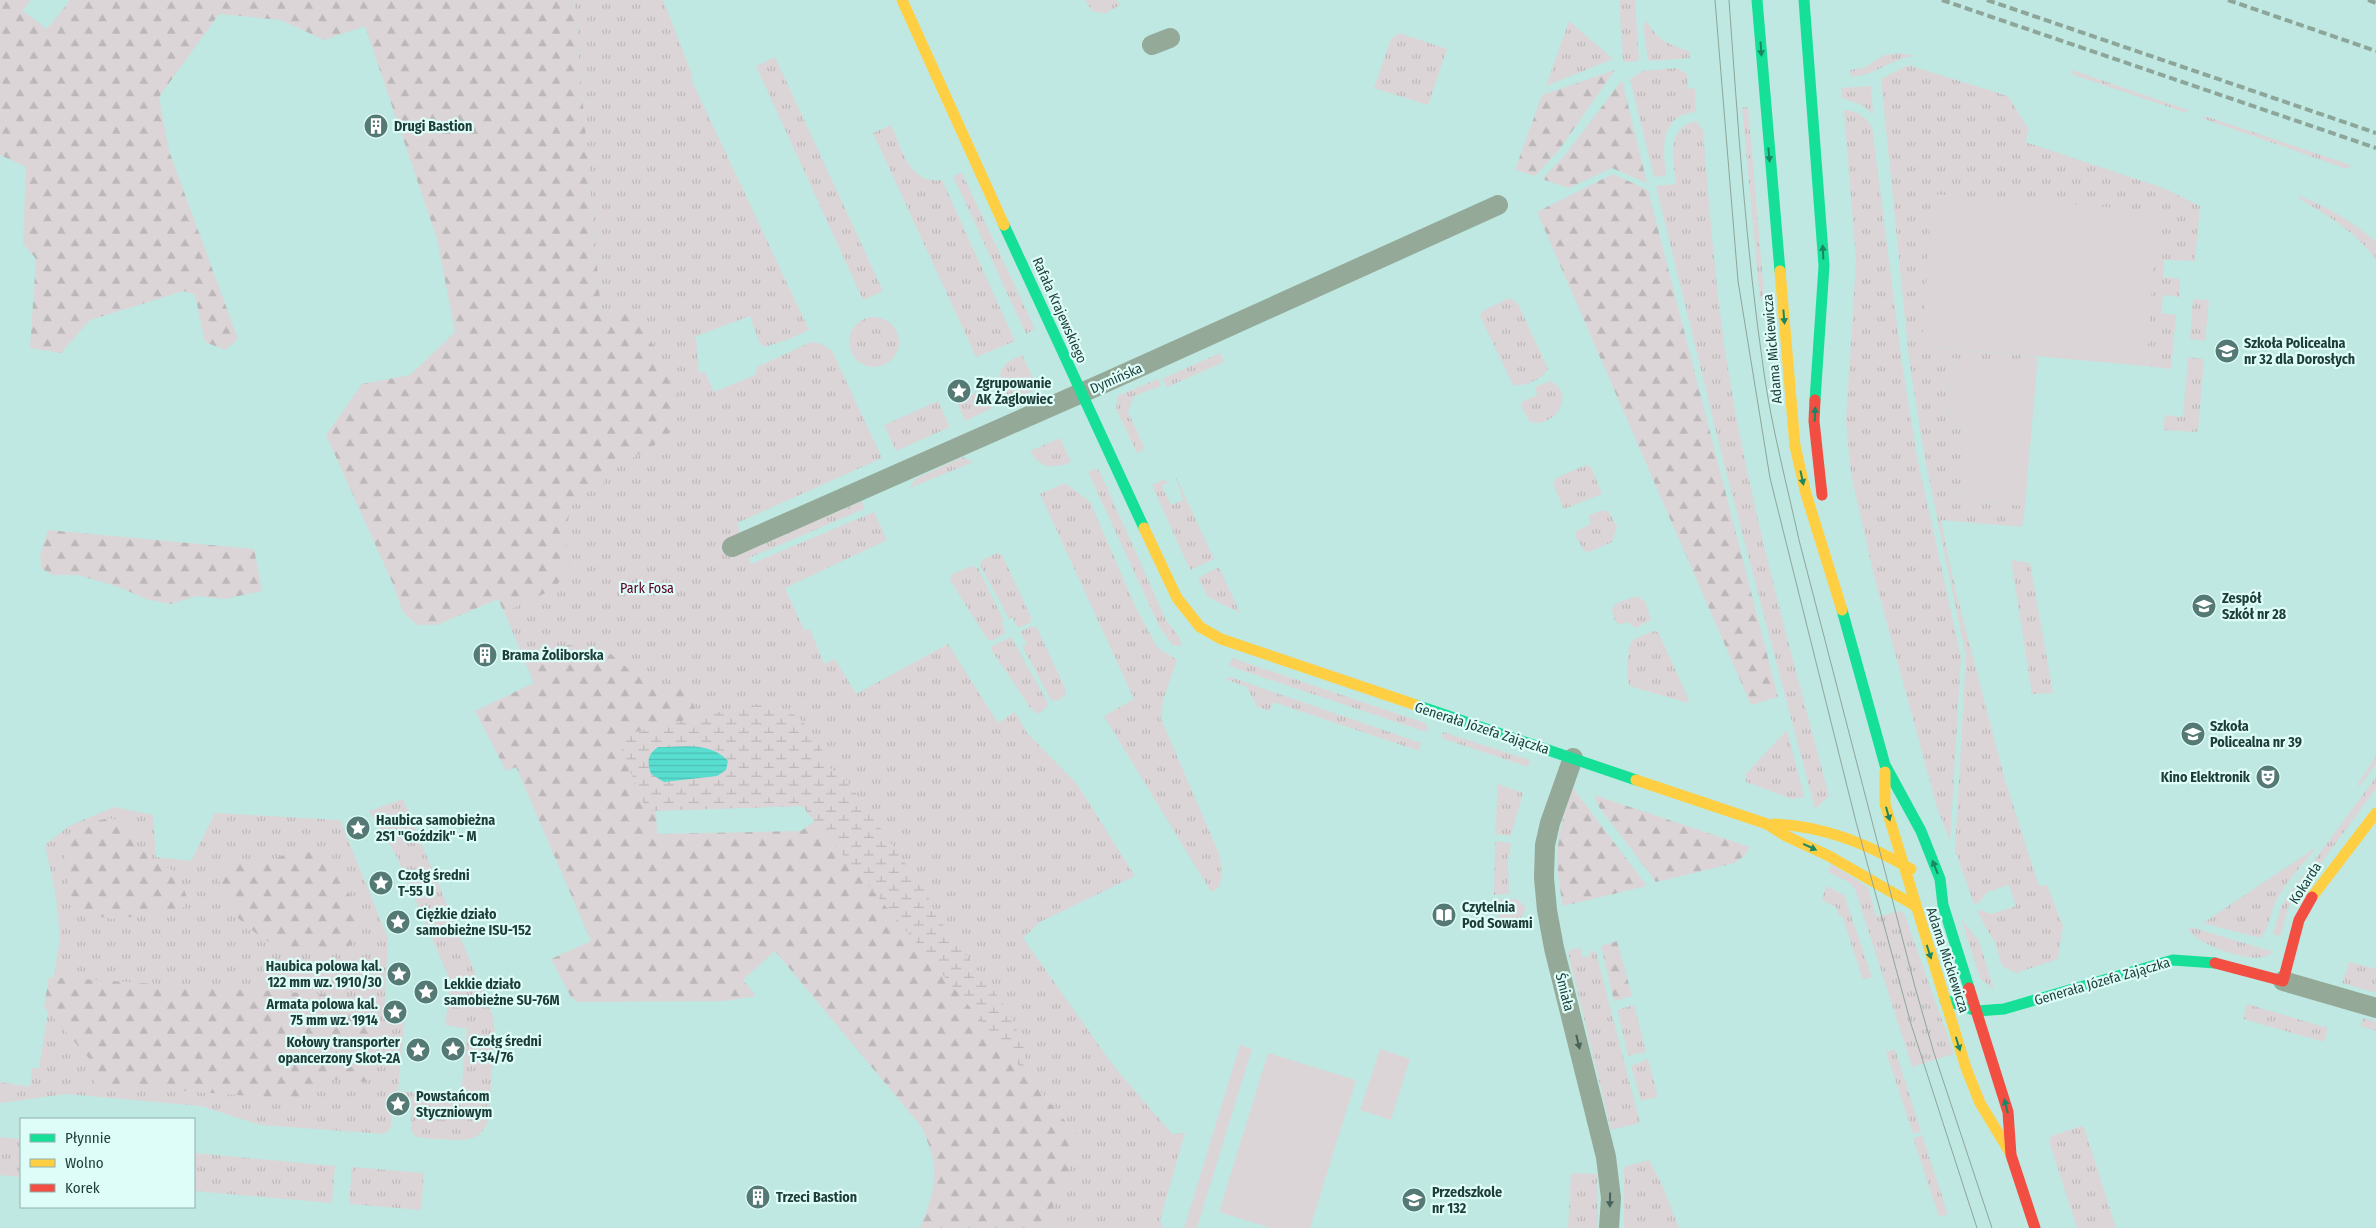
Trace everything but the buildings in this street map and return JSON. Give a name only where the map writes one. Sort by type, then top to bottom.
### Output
[{"type":"main road","name":"Rafała Krajewskiego","points":[[902,0],[1081,393],[1177,598],[1200,627]]},
{"type":"main road","name":"Adama Mickiewicza","points":[[1757,0],[1795,446],[1806,494],[1835,584],[1885,765],[1920,831],[1940,879],[1943,905],[2008,1112],[2012,1155],[2035,1228]]},
{"type":"main road","name":"Adama Mickiewicza","points":[[1804,0],[1824,266],[1814,421],[1835,584]]},
{"type":"main road","name":"Generała Józefa Zajączka","points":[[1200,627],[1220,639],[1768,824],[1786,836],[1829,856],[1914,905]]},
{"type":"main road","name":"Adama Mickiewicza","points":[[1885,765],[1885,804],[1914,905],[1972,1088],[2012,1155]]},
{"type":"main road","name":"Kokarda","points":[[2283,981],[2300,920],[2313,894],[2376,813]]},
{"type":"main road","name":"Generała Józefa Zajączka","points":[[1768,824],[1801,824],[1818,827],[1848,838],[1902,864],[1920,875]]},
{"type":"main road","points":[[1929,885],[1943,905]]},
{"type":"main road","name":"Generała Józefa Zajączka","points":[[1945,1000],[1977,1011],[2004,1009],[2172,960],[2184,959],[2230,967],[2283,981]]},
{"type":"street","name":"Dymińska","points":[[732,547],[1081,393],[1498,205]]},
{"type":"street","name":"Śmiała","points":[[1573,758],[1550,823],[1545,846],[1544,878],[1550,926],[1606,1157],[1611,1198],[1609,1228]]},
{"type":"street","name":"Generała Józefa Zajączka","points":[[2283,981],[2376,1008]]},
{"type":"green space","points":[[0,0],[8,0],[47,29],[70,0],[574,0],[601,312],[623,307],[638,314],[680,402],[675,422],[665,438],[605,475],[603,485],[573,499],[564,538],[573,561],[554,589],[504,612],[498,599],[437,625],[417,625],[403,612],[393,584],[326,435],[362,384],[410,375],[455,332],[437,239],[365,26],[324,40],[281,20],[219,14],[159,97],[169,151],[238,339],[225,350],[205,342],[195,295],[184,291],[90,320],[61,353],[30,348],[36,259],[23,243],[26,167],[0,155]]},
{"type":"green space","points":[[8,0],[31,0],[22,11]]},
{"type":"green space","name":"Park Fosa","points":[[574,0],[663,0],[693,77],[691,79],[809,330],[787,340],[764,347],[759,342],[750,316],[696,336],[699,373],[705,372],[714,392],[755,375],[757,367],[811,342],[820,343],[832,351],[882,458],[737,523],[746,551],[862,501],[864,509],[749,558],[751,564],[874,512],[887,540],[785,588],[804,630],[810,629],[824,664],[835,659],[856,694],[948,644],[998,723],[1015,712],[1027,733],[1077,784],[1135,876],[1040,922],[1023,938],[1112,1064],[1172,1134],[1185,1133],[1160,1220],[1163,1228],[1044,1228],[1081,1140],[802,806],[647,811],[532,678],[500,602],[602,324]]},
{"type":"green space","points":[[1085,0],[1117,0],[1120,5],[1106,13],[1093,12]]},
{"type":"green space","points":[[1619,0],[1635,0],[1639,59],[1635,62],[1623,62]]},
{"type":"green space","points":[[1569,21],[1613,59],[1546,86]]},
{"type":"green space","points":[[1647,21],[1655,33],[1664,41],[1689,51],[1690,58],[1650,61],[1648,59],[1643,26]]},
{"type":"green space","points":[[1399,33],[1447,49],[1428,105],[1374,88],[1391,39]]},
{"type":"green space","points":[[1900,53],[1915,56],[1899,60],[1867,74],[1851,77],[1850,70],[1863,68],[1885,55]]},
{"type":"green space","points":[[775,57],[883,291],[863,300],[756,66]]},
{"type":"green space","points":[[1908,65],[2008,96],[2029,130],[2025,142],[2166,189],[2200,206],[2195,261],[2164,260],[2163,277],[2180,279],[2179,297],[2163,295],[2161,313],[2176,315],[2171,369],[2146,366],[2157,211],[1922,346],[2038,357],[2037,366],[1953,359],[1947,428],[1968,430],[1962,500],[2025,506],[2022,527],[1941,520],[1956,592],[2005,780],[2039,886],[2047,885],[2063,926],[2058,959],[2016,973],[2002,966],[1995,943],[1977,912],[1981,910],[1991,914],[2016,906],[2009,885],[1987,892],[1979,903],[1974,904],[1955,850],[1966,657],[1924,454],[1909,359],[1881,79]]},
{"type":"green space","points":[[1676,68],[1687,74],[1688,89],[1695,88],[1696,112],[1684,114],[1675,119],[1669,126],[1664,144],[1666,176],[1654,177],[1630,79],[1642,71]]},
{"type":"green space","points":[[1615,70],[1559,150],[1535,176],[1515,170],[1542,95]]},
{"type":"green space","points":[[2072,70],[2188,110],[2187,113],[2071,74]]},
{"type":"green space","points":[[1622,80],[1647,183],[1612,168],[1569,188],[1542,179],[1565,155]]},
{"type":"green space","points":[[1871,86],[1873,114],[1862,105],[1842,98],[1841,88]]},
{"type":"green space","points":[[1748,107],[1764,293],[1760,300],[1742,108]]},
{"type":"green space","points":[[1844,110],[1860,115],[1872,127],[1902,363],[1917,457],[1961,657],[1950,842],[1937,807],[1874,576],[1851,474],[1846,421],[1856,261]]},
{"type":"green space","points":[[2205,116],[2351,165],[2347,169],[2204,119]]},
{"type":"green space","points":[[1696,121],[1703,130],[1721,319],[1740,434],[1762,538],[1829,796],[1815,809],[1724,464],[1656,186],[1676,184],[1673,155],[1676,138],[1680,130]]},
{"type":"green space","points":[[891,125],[904,155],[915,171],[922,177],[931,180],[942,180],[1015,341],[976,357],[873,133]]},
{"type":"green space","points":[[962,173],[1035,329],[1026,334],[953,176]]},
{"type":"green space","points":[[1613,174],[1648,190],[1778,697],[1751,705],[1537,212]]},
{"type":"green space","points":[[1932,194],[2158,211],[2146,366],[1922,346]]},
{"type":"green space","points":[[2300,196],[2321,205],[2367,234],[2376,242],[2376,260],[2351,233],[2331,218],[2299,199]]},
{"type":"green space","points":[[1510,298],[1518,304],[1548,369],[1538,379],[1522,385],[1513,385],[1480,316],[1484,310]]},
{"type":"green space","points":[[2193,299],[2209,300],[2205,341],[2190,339]]},
{"type":"green space","points":[[874,317],[883,319],[894,328],[899,342],[897,351],[888,362],[874,367],[865,365],[854,356],[849,342],[851,333],[860,322]]},
{"type":"green space","points":[[1220,353],[1224,362],[1167,387],[1162,379]]},
{"type":"green space","points":[[1022,355],[1036,384],[1032,391],[1006,404],[1000,388],[1000,374],[1007,364]]},
{"type":"green space","points":[[2188,357],[2204,359],[2198,432],[2163,430],[2165,415],[2183,417]]},
{"type":"green space","points":[[1953,358],[2037,366],[2025,506],[1962,500],[1968,430],[1947,428]]},
{"type":"green space","points":[[1158,379],[1161,386],[1134,396],[1128,412],[1144,447],[1142,451],[1137,453],[1116,409],[1118,396]]},
{"type":"green space","points":[[1550,381],[1558,386],[1562,393],[1560,408],[1548,420],[1530,422],[1521,406],[1522,402],[1537,395],[1535,387]]},
{"type":"green space","points":[[983,390],[992,408],[965,421],[957,402]]},
{"type":"green space","points":[[938,401],[950,427],[896,451],[884,425]]},
{"type":"green space","points":[[1060,438],[1071,462],[1059,466],[1048,466],[1038,461],[1030,451]]},
{"type":"green space","points":[[963,457],[973,462],[910,488],[915,479]]},
{"type":"green space","points":[[1586,465],[1591,467],[1602,494],[1564,509],[1553,484],[1556,478]]},
{"type":"green space","points":[[1094,469],[1099,470],[1166,620],[1180,638],[1181,646],[1172,645],[1159,626],[1088,472]]},
{"type":"green space","points":[[1175,475],[1214,559],[1190,570],[1152,485],[1165,479],[1167,483],[1162,486],[1171,505],[1183,500]]},
{"type":"green space","points":[[1065,483],[1090,502],[1137,610],[1157,647],[1177,660],[1163,700],[1161,719],[1220,856],[1222,876],[1219,887],[1211,892],[1104,716],[1134,699],[1040,494]]},
{"type":"green space","points":[[1604,510],[1609,512],[1617,527],[1612,542],[1589,552],[1584,551],[1575,535],[1576,531],[1591,524],[1589,515]]},
{"type":"green space","points":[[48,530],[254,549],[262,591],[225,599],[197,596],[170,604],[146,599],[119,587],[78,575],[53,575],[42,569],[40,556]]},
{"type":"green space","points":[[997,553],[1002,555],[1031,617],[1030,623],[1018,628],[1012,617],[1009,619],[980,565],[982,560]]},
{"type":"green space","points":[[2011,560],[2030,563],[2053,693],[2032,694]]},
{"type":"green space","points":[[972,566],[978,568],[1004,621],[1001,622],[1006,633],[992,641],[987,639],[950,580],[952,574]]},
{"type":"green space","points":[[1219,567],[1240,613],[1208,597],[1198,578]]},
{"type":"green space","points":[[1636,596],[1645,601],[1651,620],[1636,628],[1628,622],[1620,625],[1615,621],[1612,609],[1615,604]]},
{"type":"green space","points":[[1031,626],[1037,628],[1065,688],[1066,695],[1057,701],[1051,700],[1022,646],[1027,644],[1020,632]]},
{"type":"green space","points":[[1654,631],[1658,632],[1660,636],[1689,700],[1688,703],[1629,686],[1627,673],[1629,646],[1634,639]]},
{"type":"green space","points":[[1011,637],[1048,703],[1047,707],[1038,714],[1031,709],[992,651],[992,646]]},
{"type":"green space","points":[[569,645],[611,654],[633,673],[666,684],[676,681],[688,689],[698,717],[616,737],[647,810],[656,810],[657,834],[801,831],[815,821],[1081,1140],[1044,1228],[920,1228],[933,1188],[934,1165],[927,1139],[920,1125],[775,951],[743,980],[756,996],[724,1001],[578,1002],[571,997],[551,959],[591,941],[516,767],[506,771],[475,711],[534,683],[523,657]]},
{"type":"green space","points":[[1232,658],[1425,723],[1428,727],[1426,732],[1229,666]]},
{"type":"green space","points":[[1230,677],[1421,743],[1419,751],[1273,702],[1269,711],[1257,707],[1247,687],[1225,679]]},
{"type":"green space","points":[[768,705],[777,707],[792,713],[805,724],[823,751],[828,766],[842,774],[927,894],[937,917],[997,995],[1012,1018],[1025,1051],[1025,1073],[802,806],[647,811],[616,737],[738,707]],"holes":[[[658,747],[708,747],[720,752]]]},
{"type":"green space","points":[[1787,730],[1804,797],[1792,799],[1746,782],[1745,775]]},
{"type":"green space","points":[[1443,732],[1530,760],[1528,767],[1441,738]]},
{"type":"green space","points":[[2376,756],[2376,764],[2360,786],[2357,785]]},
{"type":"green space","points":[[2376,777],[2376,789],[2289,906],[2280,936],[2273,934],[2281,907],[2287,897]]},
{"type":"green space","points":[[1498,784],[1523,793],[1511,836],[1495,834]]},
{"type":"green space","points":[[1572,787],[1647,886],[1563,906],[1557,859],[1560,833]]},
{"type":"green space","points":[[1594,795],[1750,847],[1745,855],[1735,863],[1656,882],[1599,807]]},
{"type":"green space","points":[[403,799],[493,1016],[495,1034],[488,1121],[485,1128],[475,1137],[457,1140],[428,1139],[415,1136],[411,1129],[412,1099],[394,1098],[391,1128],[384,1134],[261,1125],[201,1106],[66,1094],[0,1103],[0,1082],[30,1087],[32,1068],[39,1068],[60,938],[56,896],[45,845],[69,826],[114,807],[153,815],[156,857],[191,861],[215,813],[340,820],[388,938],[384,1015],[405,1017],[398,1091],[461,1096],[467,1029],[445,1025],[451,982],[395,853],[369,811]]},
{"type":"green space","points":[[109,818],[140,826],[136,846],[144,850],[158,864],[177,872],[188,900],[178,916],[156,914],[112,919],[92,915],[74,908],[65,857],[65,847],[68,838],[72,831],[80,826]]},
{"type":"green space","points":[[1495,841],[1511,843],[1508,861],[1509,894],[1494,895]]},
{"type":"green space","points":[[311,842],[325,851],[365,922],[354,942],[343,951],[301,950],[264,940],[238,918],[226,901],[219,880],[227,868],[237,859],[255,865],[275,859]]},
{"type":"green space","points":[[2318,846],[2281,892],[2266,930],[2260,938],[2203,923]]},
{"type":"green space","points":[[1831,864],[1868,887],[1876,917],[1900,911],[1904,913],[1954,1054],[1912,1067],[1855,889],[1850,883],[1828,872]]},
{"type":"green space","points":[[1826,886],[1844,895],[1872,977],[1863,980],[1842,916],[1839,916],[1836,907],[1822,900]]},
{"type":"green space","points":[[1517,899],[1526,908],[1522,916],[1516,922],[1500,928],[1494,900]]},
{"type":"green space","points":[[1961,919],[1979,941],[1994,990],[1980,978]]},
{"type":"green space","points":[[2188,928],[2194,928],[2274,952],[2256,958],[2239,956],[2209,945],[2193,934]]},
{"type":"green space","points":[[1617,941],[1632,996],[1614,1001],[1601,946]]},
{"type":"green space","points":[[1575,948],[1582,949],[1582,956],[1589,957],[1590,951],[1596,952],[1640,1123],[1611,1130],[1568,952]]},
{"type":"green space","points":[[2349,962],[2376,969],[2376,993],[2342,983]]},
{"type":"green space","points":[[49,977],[362,997],[379,1030],[381,1049],[373,1070],[365,1082],[340,1079],[327,1081],[317,1091],[313,1101],[94,1084],[93,1063],[44,1007]]},
{"type":"green space","points":[[2247,1004],[2328,1028],[2324,1042],[2243,1019]]},
{"type":"green space","points":[[1634,1005],[1646,1052],[1628,1056],[1618,1012],[1619,1009]]},
{"type":"green space","points":[[2363,1018],[2376,1022],[2376,1031],[2360,1026]]},
{"type":"green space","points":[[1240,1045],[1252,1049],[1197,1228],[1184,1228]]},
{"type":"green space","points":[[1380,1049],[1410,1059],[1391,1120],[1360,1110]]},
{"type":"green space","points":[[1895,1049],[1921,1131],[1913,1134],[1886,1052]]},
{"type":"green space","points":[[1268,1053],[1356,1080],[1310,1228],[1271,1228],[1219,1212]]},
{"type":"green space","points":[[1648,1059],[1658,1097],[1641,1101],[1631,1066]]},
{"type":"green space","points":[[2081,1126],[2084,1127],[2116,1228],[2077,1228],[2049,1141],[2051,1136]]},
{"type":"green space","points":[[1922,1135],[1948,1214],[1939,1217],[1913,1138]]},
{"type":"green space","points":[[0,1137],[20,1139],[20,1177],[0,1175]]},
{"type":"green space","points":[[195,1153],[335,1166],[332,1203],[195,1191]]},
{"type":"green space","points":[[1649,1160],[1663,1187],[1679,1228],[1624,1228],[1624,1167]]},
{"type":"green space","points":[[352,1167],[424,1173],[421,1210],[349,1204]]},
{"type":"green space","points":[[1571,1173],[1597,1174],[1598,1228],[1568,1228]]},
{"type":"water","points":[[696,746],[713,750],[728,761],[726,770],[717,776],[664,782],[651,774],[649,765],[650,756],[658,747]]},
{"type":"tram line","points":[[1715,0],[1738,281],[1770,478],[1856,822],[1911,1024],[1977,1228]]},
{"type":"tram line","points":[[1729,0],[1752,280],[1767,394],[1775,436],[1799,540],[1915,987],[1934,1053],[1992,1228]]},
{"type":"railway","points":[[1942,0],[2376,148]]},
{"type":"railway","points":[[1987,0],[2376,133]]},
{"type":"railway","points":[[2228,0],[2376,51]]},
{"type":"railway","points":[[2368,0],[2376,3]]},
{"type":"traffic: fast","points":[[1757,0],[1780,271]]},
{"type":"traffic: fast","points":[[1804,0],[1824,266],[1815,400]]},
{"type":"traffic: fast","points":[[1004,225],[1144,528]]},
{"type":"traffic: fast","points":[[1842,610],[1885,765],[1921,831],[1940,879],[1943,905],[1969,988]]},
{"type":"traffic: fast","points":[[1416,705],[1636,780]]},
{"type":"traffic: fast","points":[[1945,1000],[1977,1011],[2004,1009],[2173,960],[2215,963]]},
{"type":"traffic: slow","points":[[902,0],[1004,225]]},
{"type":"traffic: slow","points":[[1780,271],[1795,446],[1806,494],[1842,610]]},
{"type":"traffic: slow","points":[[1144,528],[1177,598],[1200,627],[1221,639],[1416,705]]},
{"type":"traffic: slow","points":[[1885,772],[1885,804],[1966,1068],[1980,1103],[2009,1151]]},
{"type":"traffic: slow","points":[[1636,780],[1767,824],[1786,836],[1829,856],[1914,905]]},
{"type":"traffic: slow","points":[[2312,897],[2376,813]]},
{"type":"traffic: slow","points":[[1774,824],[1811,828],[1845,838],[1862,844],[1911,869]]},
{"type":"traffic: jam","points":[[1815,400],[1814,421],[1822,495]]},
{"type":"traffic: jam","points":[[2215,963],[2283,981],[2299,920],[2312,897]]},
{"type":"traffic: jam","points":[[1969,988],[2008,1112],[2011,1155],[2035,1228]]},
{"type":"place","name":"Drugi Bastion","points":[[376,126]]},
{"type":"place","name":"Szkoła Policealna nr 32 dla Dorosłych","points":[[2227,351]]},
{"type":"place","name":"Zgrupowanie AK Żaglowiec","points":[[959,391]]},
{"type":"place","name":"Zespół Szkół nr 28","points":[[2204,606]]},
{"type":"place","name":"Brama Żoliborska","points":[[485,655]]},
{"type":"place","name":"Szkoła Policealna nr 39","points":[[2193,734]]},
{"type":"place","name":"Kino Elektronik","points":[[2268,777]]},
{"type":"place","name":"Haubica samobieżna 2S1 \"Goździk\" - M","points":[[358,828]]},
{"type":"place","name":"Czołg średni T-55 U","points":[[381,883]]},
{"type":"place","name":"Czytelnia Pod Sowami","points":[[1444,915]]},
{"type":"place","name":"Ciężkie działo samobieżne ISU-152","points":[[398,922]]},
{"type":"place","name":"Haubica polowa kal. 122 mm wz. 1910/30","points":[[399,974]]},
{"type":"place","name":"Lekkie działo samobieżne SU-76M","points":[[426,992]]},
{"type":"place","name":"Armata polowa kal. 75 mm wz. 1914","points":[[395,1012]]},
{"type":"place","name":"Czołg średni T-34/76","points":[[453,1049]]},
{"type":"place","name":"Kołowy transporter opancerzony Skot-2A","points":[[418,1050]]},
{"type":"place","name":"Powstańcom Styczniowym","points":[[398,1104]]},
{"type":"place","name":"Trzeci Bastion","points":[[758,1197]]},
{"type":"place","name":"Przedszkole nr 132","points":[[1414,1200]]}]
